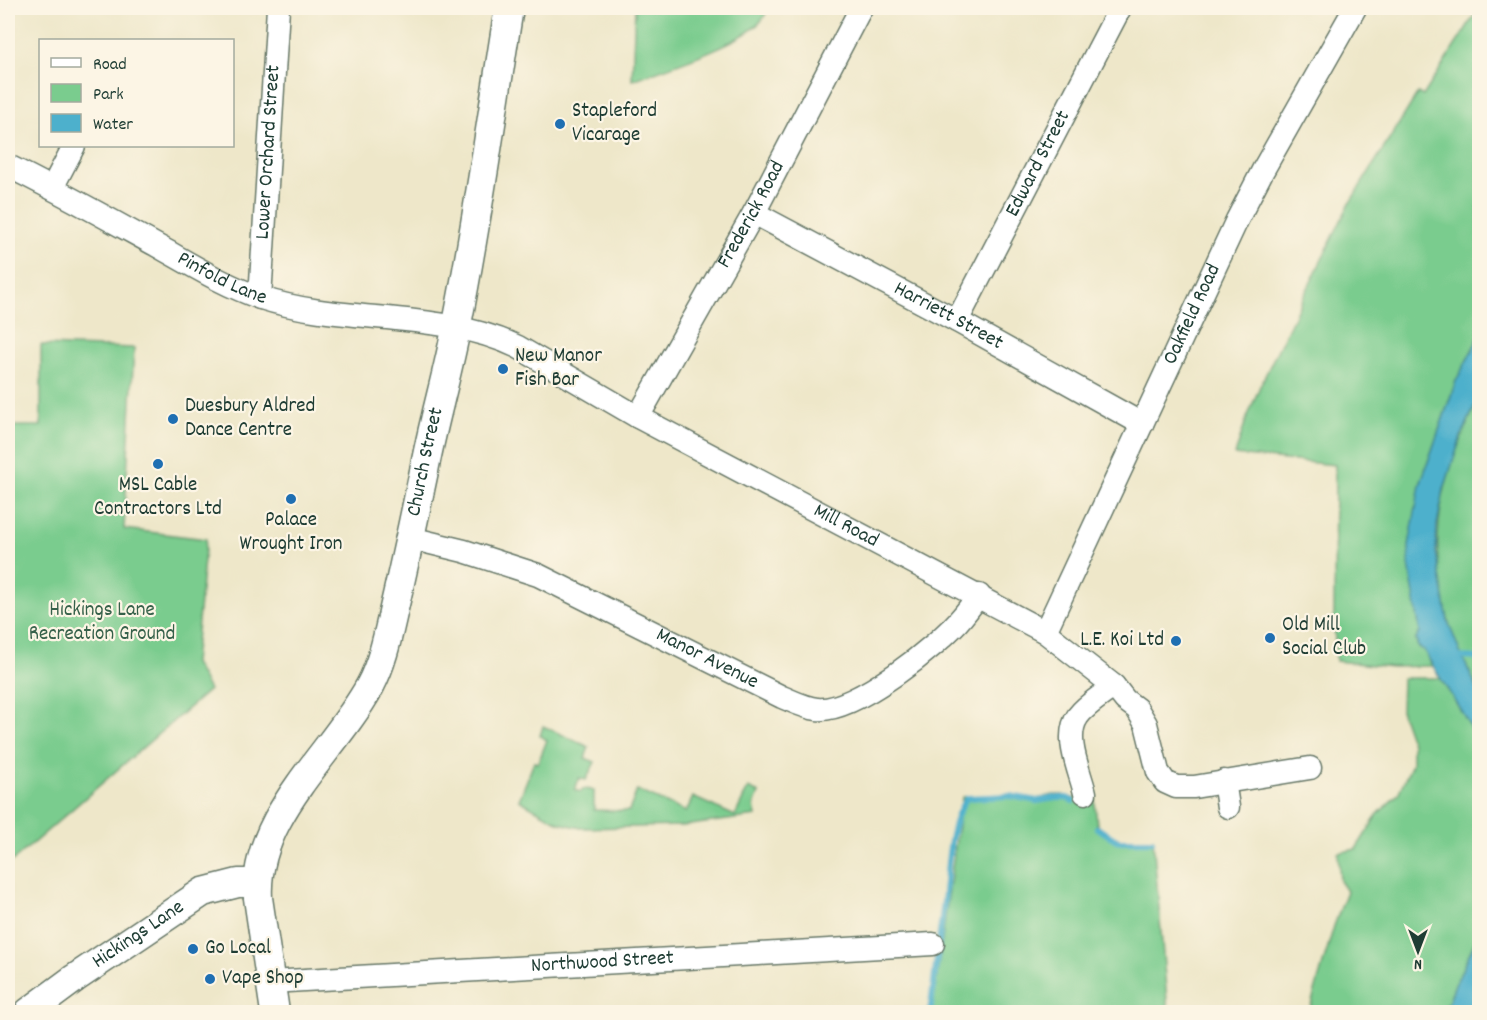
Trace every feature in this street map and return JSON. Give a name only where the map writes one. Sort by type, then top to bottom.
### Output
[{"type":"main road","name":"Church Street","points":[[275,1012],[257,883],[262,857],[272,830],[297,790],[351,717],[379,667],[457,326],[509,8]]},
{"type":"main road","name":"Hickings Lane","points":[[29,1012],[75,978],[203,892],[238,883],[257,883]]},
{"type":"street","name":"Lower Orchard Street","points":[[260,298],[278,8]]},
{"type":"street","name":"Frederick Road","points":[[638,417],[754,213],[861,8]]},
{"type":"street","name":"Edward Street","points":[[957,321],[1120,8]]},
{"type":"street","name":"Oakfield Road","points":[[1046,632],[1242,210],[1355,8]]},
{"type":"street","points":[[52,188],[73,147]]},
{"type":"street","name":"Pinfold Lane","points":[[8,166],[225,284],[260,298],[346,315],[457,326]]},
{"type":"street","name":"Harriett Street","points":[[754,213],[957,321],[1142,424]]},
{"type":"street","name":"Mill Road","points":[[457,326],[499,338],[518,347],[638,417],[1046,632],[1114,686],[1125,700],[1137,709],[1146,724],[1158,772],[1165,782],[1176,787],[1194,787],[1224,781]]},
{"type":"street","name":"Manor Avenue","points":[[410,538],[464,551],[538,575],[782,697],[817,710],[842,705],[921,656],[962,618],[979,595]]},
{"type":"street","points":[[1085,793],[1072,739],[1073,724],[1082,712],[1114,686]]},
{"type":"street","points":[[1228,807],[1224,781],[1310,768]]},
{"type":"street","name":"Northwood Street","points":[[270,982],[933,944]]},
{"type":"green space","points":[[635,8],[768,8],[762,20],[738,38],[701,55],[632,80]]},
{"type":"green space","points":[[1479,8],[1479,337],[1456,381],[1420,485],[1420,632],[1416,639],[1418,647],[1424,650],[1432,666],[1392,667],[1336,661],[1335,465],[1235,455],[1260,386],[1349,204],[1418,93],[1423,96]]},
{"type":"green space","name":"Hickings Lane Recreation Ground","points":[[41,345],[134,348],[124,529],[206,539],[194,663],[209,690],[8,865],[8,426],[41,426]]},
{"type":"green space","points":[[1479,397],[1479,692],[1454,639],[1448,620],[1441,588],[1438,532],[1447,479]]},
{"type":"green space","points":[[1402,678],[1440,678],[1473,729],[1479,749],[1479,933],[1445,1012],[1309,1012],[1334,926],[1347,891],[1340,881],[1338,853],[1356,849],[1378,814],[1398,794],[1412,764],[1412,744],[1401,713]]},
{"type":"green space","points":[[543,726],[589,747],[585,758],[595,762],[586,780],[579,778],[575,790],[581,792],[583,789],[594,790],[594,810],[629,811],[637,790],[686,812],[693,797],[735,816],[748,788],[759,793],[754,806],[756,816],[683,826],[581,828],[560,823],[519,800],[534,762],[538,763],[547,740],[540,736]]},
{"type":"green space","points":[[1094,792],[1097,825],[1123,840],[1153,839],[1168,1012],[932,1012],[962,797],[1011,795],[1037,799],[1063,795],[1075,799],[1078,794]]},
{"type":"water","points":[[1479,337],[1479,397],[1461,437],[1444,489],[1437,525],[1436,551],[1448,621],[1479,692],[1479,749],[1461,710],[1424,650],[1418,647],[1416,639],[1420,632],[1409,564],[1409,545],[1420,485],[1456,381]]},
{"type":"water","points":[[1479,933],[1480,999],[1476,1012],[1445,1012],[1454,987]]},
{"type":"waterway","points":[[1456,657],[1480,658]]},
{"type":"waterway","points":[[930,1012],[952,833],[967,798],[1010,796],[1037,801],[1055,798],[1067,798],[1073,801]]},
{"type":"waterway","points":[[1097,828],[1118,841],[1152,841]]},
{"type":"place","name":"Stapleford Vicarage","points":[[560,124]]},
{"type":"place","name":"New Manor Fish Bar","points":[[503,369]]},
{"type":"place","name":"Duesbury Aldred Dance Centre","points":[[173,419]]},
{"type":"place","name":"MSL Cable Contractors Ltd","points":[[158,464]]},
{"type":"place","name":"Palace Wrought Iron","points":[[291,499]]},
{"type":"place","name":"Old Mill Social Club","points":[[1270,638]]},
{"type":"place","name":"L.E. Koi Ltd","points":[[1176,641]]},
{"type":"place","name":"Go Local","points":[[193,949]]},
{"type":"place","name":"Vape Shop","points":[[210,979]]}]
